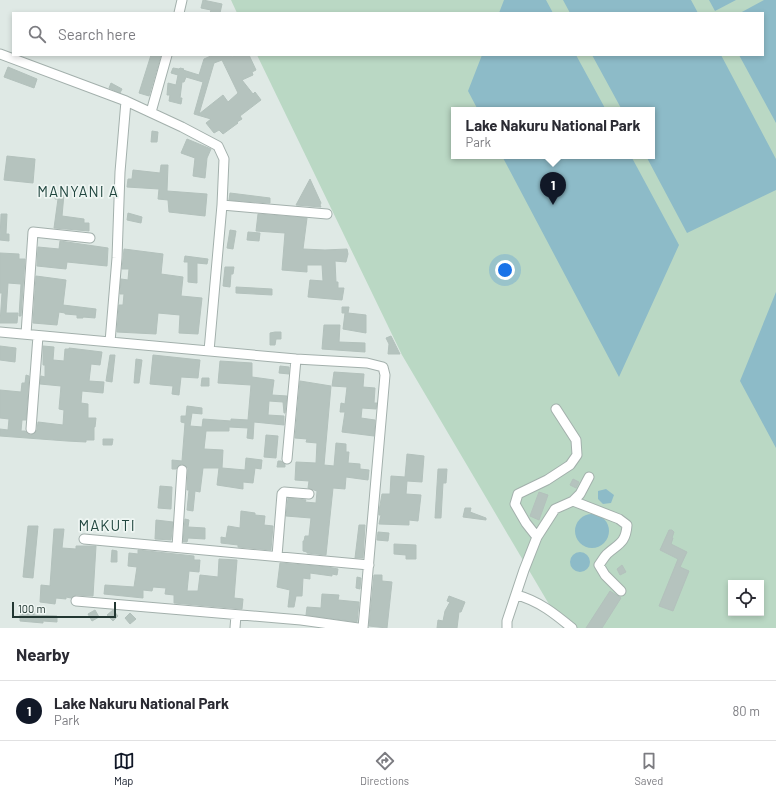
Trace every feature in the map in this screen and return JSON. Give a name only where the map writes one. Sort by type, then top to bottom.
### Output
[{"type":"street","points":[[179,12],[182,0]]},
{"type":"street","points":[[0,54],[126,101],[212,141],[218,146],[224,159],[222,205],[209,351]]},
{"type":"street","points":[[151,112],[167,56]]},
{"type":"street","points":[[110,342],[117,258],[120,172],[126,101]]},
{"type":"street","points":[[222,205],[327,214]]},
{"type":"street","points":[[26,334],[33,232],[90,238]]},
{"type":"street","points":[[0,332],[296,359],[367,363],[383,367],[385,374],[363,628]]},
{"type":"street","points":[[31,429],[38,336]]},
{"type":"street","points":[[286,459],[296,359]]},
{"type":"street","points":[[537,537],[514,504],[518,494],[547,480],[570,465],[576,455],[576,440],[556,409]]},
{"type":"street","points":[[178,547],[182,470]]},
{"type":"street","points":[[507,628],[524,570],[537,537],[555,509],[573,500],[580,494],[589,477]]},
{"type":"street","points":[[277,556],[282,494],[284,492],[309,494]]},
{"type":"street","points":[[573,500],[619,519],[627,526],[626,534],[620,544],[606,554],[599,565],[605,575],[621,590]]},
{"type":"street","points":[[84,539],[369,565]]},
{"type":"street","points":[[517,595],[529,598],[554,612],[572,628]]},
{"type":"street","points":[[76,601],[301,620],[358,628]]},
{"type":"street","points":[[235,628],[236,615]]},
{"type":"green space","points":[[231,0],[776,0],[776,628],[563,628],[402,355],[257,56],[764,56],[764,12],[237,12]]},
{"type":"water","points":[[504,0],[546,0],[552,12],[499,12]]},
{"type":"water","points":[[563,0],[691,0],[697,12],[569,12]]},
{"type":"water","points":[[709,0],[736,0],[715,11]]},
{"type":"water","points":[[764,0],[776,0],[776,123],[740,56],[764,56],[764,12],[742,12]]},
{"type":"water","points":[[482,56],[577,56],[604,107],[476,107],[468,91]]},
{"type":"water","points":[[593,56],[722,56],[776,159],[776,190],[687,233],[648,159],[655,159],[655,107],[620,107]]},
{"type":"water","points":[[504,159],[633,159],[679,245],[619,377]]},
{"type":"water","points":[[776,292],[776,448],[740,381]]},
{"type":"water","points":[[606,489],[614,495],[611,503],[603,504],[598,499],[598,491]]},
{"type":"water","points":[[589,514],[595,514],[604,519],[608,525],[608,537],[604,543],[595,548],[589,548],[580,543],[575,534],[575,528],[580,519]]},
{"type":"water","points":[[580,552],[587,555],[590,562],[587,569],[580,572],[573,569],[570,562],[573,555]]},
{"type":"building","points":[[203,0],[222,4],[220,12],[210,12],[211,10],[201,8]]},
{"type":"building","points":[[151,56],[161,56],[149,96],[139,93]]},
{"type":"building","points":[[211,56],[249,56],[256,70],[252,72],[253,75],[242,80],[253,94],[255,92],[261,100],[240,116],[242,119],[223,134],[219,130],[214,133],[206,123],[211,119],[194,114],[203,82],[186,77],[184,82],[182,82],[180,98],[182,98],[181,104],[169,101],[170,95],[167,95],[168,83],[176,85],[178,75],[171,73],[173,68],[184,69],[183,70],[199,75],[204,59]],"holes":[[[222,60],[238,93],[228,102],[223,95],[199,114],[214,63]]]},
{"type":"building","points":[[8,67],[37,79],[34,88],[4,77]]},
{"type":"building","points":[[111,83],[122,89],[120,93],[109,88]]},
{"type":"building","points":[[152,131],[158,132],[157,142],[151,142]]},
{"type":"building","points":[[187,139],[211,149],[207,158],[205,178],[193,176],[195,158],[181,153]]},
{"type":"building","points":[[7,156],[35,159],[33,183],[4,180]]},
{"type":"building","points":[[161,165],[168,165],[167,191],[207,194],[205,216],[169,212],[168,200],[158,199],[159,189],[127,187],[128,179],[132,179],[133,170],[160,173]]},
{"type":"building","points":[[310,179],[321,203],[321,207],[296,205]]},
{"type":"building","points":[[56,193],[64,194],[62,216],[84,219],[84,223],[89,223],[89,231],[54,228],[58,199],[55,199]]},
{"type":"building","points":[[230,193],[270,198],[270,203],[229,200]]},
{"type":"building","points":[[128,213],[142,217],[141,223],[127,220]]},
{"type":"building","points":[[1,214],[7,214],[6,234],[9,234],[9,241],[0,240]]},
{"type":"building","points":[[258,214],[307,218],[303,249],[347,249],[348,254],[346,262],[335,261],[336,282],[338,282],[338,288],[344,288],[342,300],[308,297],[310,280],[323,281],[322,265],[307,265],[307,272],[282,270],[285,233],[256,231]]},
{"type":"building","points":[[230,230],[236,231],[233,249],[227,248]]},
{"type":"building","points":[[248,232],[260,233],[259,241],[247,240]]},
{"type":"building","points":[[60,241],[108,248],[107,266],[67,262],[66,269],[37,266],[38,247],[59,249]]},
{"type":"building","points":[[124,249],[163,254],[161,274],[183,277],[181,296],[202,298],[198,334],[179,333],[180,315],[158,313],[156,334],[117,332],[119,305],[123,305],[124,294],[120,294],[121,279],[128,280],[129,269],[122,269]]},
{"type":"building","points":[[0,253],[19,254],[19,259],[25,259],[21,316],[19,316],[21,284],[8,283],[6,313],[18,313],[17,323],[0,323],[2,293],[0,293]]},
{"type":"building","points":[[185,256],[208,259],[207,264],[197,263],[197,283],[188,282],[188,262],[184,262]]},
{"type":"building","points":[[225,267],[234,267],[233,274],[231,274],[230,287],[223,286]]},
{"type":"building","points":[[36,276],[66,280],[63,305],[96,309],[95,318],[77,318],[77,315],[59,312],[57,325],[33,323]]},
{"type":"building","points":[[236,287],[272,289],[272,295],[236,293]]},
{"type":"building","points":[[342,307],[349,307],[348,313],[366,315],[366,333],[343,329],[345,313],[342,313]]},
{"type":"building","points":[[324,325],[340,325],[339,342],[365,343],[365,352],[322,349]]},
{"type":"building","points":[[281,332],[281,339],[276,339],[275,345],[270,345],[270,333]]},
{"type":"building","points":[[391,336],[400,354],[388,354],[389,344],[386,338]]},
{"type":"building","points":[[0,346],[16,348],[15,362],[0,360]]},
{"type":"building","points":[[43,346],[54,347],[53,360],[64,361],[65,349],[69,348],[102,352],[100,365],[91,364],[89,381],[104,382],[103,393],[82,391],[81,403],[88,404],[88,418],[96,418],[94,440],[86,440],[86,442],[0,436],[0,429],[8,430],[9,419],[0,418],[0,390],[21,392],[22,383],[25,383],[26,375],[29,376],[26,420],[22,420],[21,431],[25,431],[30,435],[34,434],[37,430],[38,422],[63,425],[64,410],[59,409],[61,386],[40,384],[41,376],[45,377],[45,365],[43,365]]},
{"type":"building","points":[[110,355],[115,355],[112,382],[106,381]]},
{"type":"building","points":[[153,355],[200,360],[198,378],[181,377],[179,395],[172,394],[173,386],[150,384]]},
{"type":"building","points":[[136,359],[142,360],[139,383],[134,383]]},
{"type":"building","points":[[220,361],[252,363],[252,377],[274,380],[272,395],[287,396],[285,413],[283,402],[269,401],[268,415],[284,416],[284,425],[254,422],[253,439],[247,438],[248,428],[229,427],[229,431],[206,431],[204,449],[223,450],[222,468],[245,470],[246,458],[262,460],[261,469],[255,468],[253,483],[243,482],[243,489],[217,485],[219,468],[203,468],[200,492],[195,491],[193,511],[187,510],[189,490],[187,490],[188,468],[182,464],[176,469],[172,469],[172,460],[182,461],[185,423],[181,422],[181,416],[186,416],[187,406],[202,408],[202,414],[192,413],[190,426],[202,427],[203,419],[231,421],[231,419],[248,420],[251,385],[218,383]]},
{"type":"building","points":[[280,366],[289,367],[289,374],[279,373]]},
{"type":"building","points":[[334,372],[364,374],[363,387],[375,388],[374,403],[377,403],[376,409],[362,408],[361,418],[375,420],[374,436],[342,432],[345,412],[340,412],[341,403],[345,404],[347,387],[332,386]]},
{"type":"building","points":[[202,378],[209,378],[209,386],[201,386]]},
{"type":"building","points":[[300,381],[331,386],[324,465],[334,466],[336,443],[346,444],[346,452],[349,452],[348,463],[360,464],[360,469],[369,470],[368,480],[346,477],[345,489],[333,488],[326,555],[307,553],[303,551],[303,541],[305,536],[309,536],[311,518],[286,516],[288,498],[316,503],[317,491],[308,488],[309,481],[295,480],[296,462],[316,463],[317,443],[306,442],[307,439],[295,438]]},
{"type":"building","points":[[266,435],[278,436],[276,458],[264,457]]},
{"type":"building","points":[[103,439],[113,439],[112,445],[103,445]]},
{"type":"building","points":[[407,454],[424,456],[422,482],[407,481],[406,494],[421,495],[418,521],[409,520],[409,525],[379,524],[381,515],[379,515],[379,511],[382,494],[390,494],[391,476],[405,477]]},
{"type":"building","points":[[278,461],[285,464],[285,467],[277,467]]},
{"type":"building","points":[[438,469],[447,469],[446,483],[443,483],[441,518],[435,518]]},
{"type":"building","points":[[573,479],[579,482],[576,488],[570,485]]},
{"type":"building","points":[[160,486],[172,487],[171,509],[158,508]]},
{"type":"building","points":[[539,492],[548,495],[539,520],[530,516]]},
{"type":"building","points":[[465,508],[471,508],[470,512],[486,518],[486,520],[463,517]]},
{"type":"building","points":[[241,511],[265,516],[264,525],[273,526],[271,550],[238,547],[238,545],[221,543],[221,537],[226,538],[228,526],[240,528]]},
{"type":"building","points":[[185,519],[189,520],[188,527],[205,528],[205,539],[188,538],[187,542],[183,542]]},
{"type":"building","points":[[156,520],[173,522],[171,540],[155,539]]},
{"type":"building","points":[[359,525],[365,525],[363,558],[355,558]]},
{"type":"building","points":[[28,526],[38,526],[33,578],[23,577]]},
{"type":"building","points":[[54,529],[64,529],[62,548],[76,549],[76,546],[96,546],[93,596],[76,595],[71,598],[66,597],[66,599],[56,598],[55,604],[40,602],[41,585],[50,586]]},
{"type":"building","points":[[669,530],[674,532],[671,544],[687,552],[680,567],[689,571],[673,611],[659,606],[678,559],[660,550]]},
{"type":"building","points":[[378,532],[389,533],[388,541],[377,540]]},
{"type":"building","points":[[394,544],[416,545],[416,559],[406,559],[406,555],[394,554]]},
{"type":"building","points":[[112,550],[117,551],[117,562],[111,562]]},
{"type":"building","points":[[138,550],[194,556],[194,560],[200,560],[199,572],[189,571],[187,591],[198,591],[200,575],[218,577],[219,559],[237,560],[234,598],[243,599],[242,609],[174,603],[174,595],[165,594],[166,588],[153,587],[152,591],[143,590],[143,598],[104,594],[105,585],[134,587],[137,567],[128,566],[129,553],[138,554]]},
{"type":"building","points":[[280,563],[338,569],[337,575],[332,574],[332,576],[310,573],[310,579],[303,578],[302,596],[296,596],[294,607],[288,607],[290,590],[277,587]]},
{"type":"building","points":[[622,565],[626,572],[620,575],[617,569]]},
{"type":"building","points":[[374,575],[382,575],[382,581],[392,582],[387,628],[369,626]]},
{"type":"building","points":[[357,577],[361,578],[360,589],[356,588]]},
{"type":"building","points":[[610,591],[621,598],[602,628],[586,628]]},
{"type":"building","points":[[322,594],[339,595],[338,600],[359,602],[357,622],[306,615],[307,607],[321,608]]},
{"type":"building","points":[[449,596],[465,602],[461,612],[459,612],[457,628],[437,628],[438,620],[443,621],[445,611],[450,602],[447,601]]},
{"type":"building","points":[[20,610],[34,611],[34,615],[57,616],[57,622],[43,621],[43,623],[20,621]]},
{"type":"building","points":[[95,610],[99,617],[92,621],[88,614]]},
{"type":"building","points":[[113,610],[118,616],[113,621],[107,615]]},
{"type":"building","points":[[130,613],[136,619],[130,624],[125,618]]},
{"type":"place","name":"Lake Nakuru National Park","points":[[553,205]]},
{"type":"district","name":"MANYANI A","points":[[78,192]]},
{"type":"district","name":"MAKUTI","points":[[107,526]]}]
